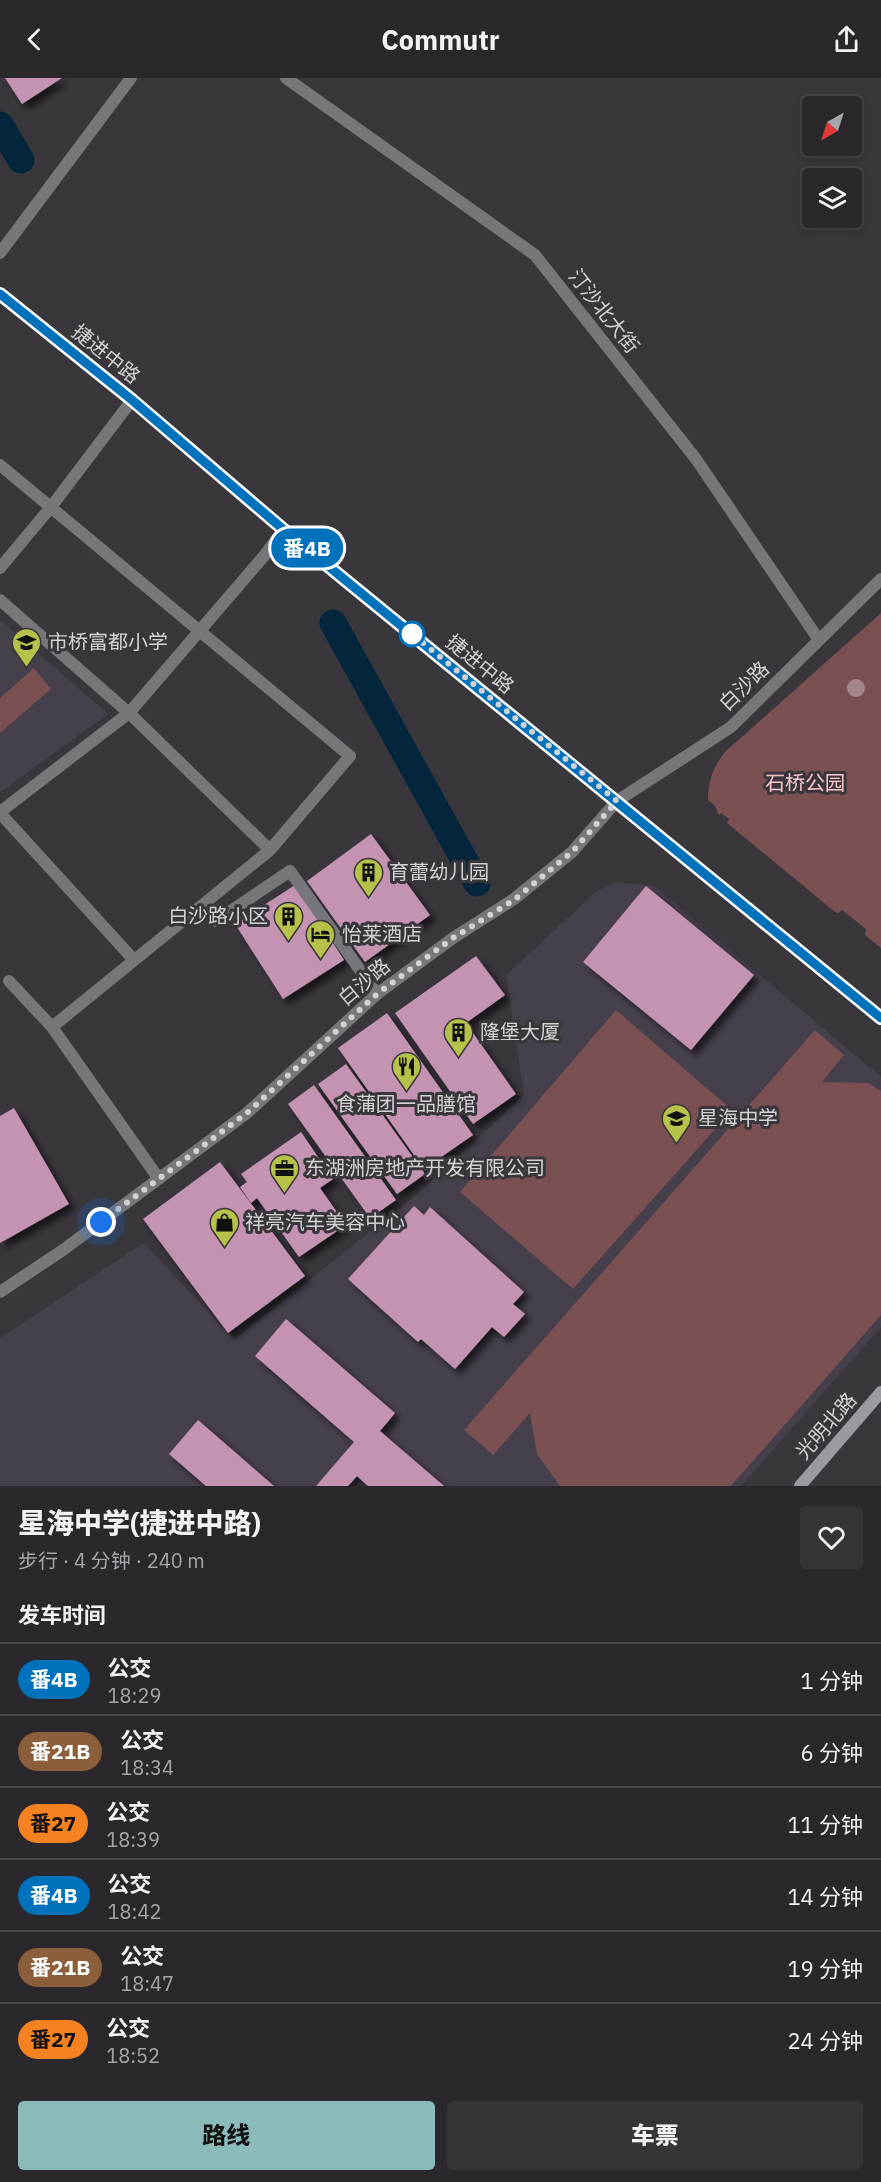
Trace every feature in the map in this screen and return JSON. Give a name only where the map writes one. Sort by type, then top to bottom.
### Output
[{"type":"main road","name":"光明北路","points":[[800,1486],[881,1392]]},
{"type":"street","points":[[0,254],[131,78]]},
{"type":"street","name":"汀沙北大街","points":[[286,78],[535,255],[696,459],[819,640]]},
{"type":"street","name":"捷进中路","points":[[0,294],[132,400],[284,530],[881,1018]]},
{"type":"street","points":[[0,568],[51,507],[132,400]]},
{"type":"street","points":[[0,465],[350,756],[270,850],[52,1027]]},
{"type":"street","points":[[134,960],[0,813],[129,713],[200,632],[284,530]]},
{"type":"street","name":"白沙路","points":[[0,1292],[63,1250],[247,1113],[377,994],[453,938],[514,900],[572,852],[617,801],[731,727],[881,579]]},
{"type":"street","points":[[0,600],[129,713],[270,850]]},
{"type":"street","points":[[216,921],[290,871],[377,994]]},
{"type":"street","points":[[9,981],[52,1027],[159,1179]]},
{"type":"shaded area","name":"市桥富都小学","points":[[0,620],[108,714],[0,792]]},
{"type":"shaded area","name":"星海中学","points":[[615,882],[654,886],[881,1077],[881,1327],[741,1486],[0,1486],[0,1338],[144,1243],[234,1340],[420,1192],[524,1095],[506,975],[597,891]]},
{"type":"green space","name":"石桥公园","points":[[881,613],[881,948],[865,935],[866,929],[842,910],[835,912],[727,823],[729,819],[721,813],[719,815],[715,806],[708,800],[712,774],[725,752]]},
{"type":"green space","points":[[34,668],[51,689],[0,733],[0,698]]},
{"type":"green space","points":[[616,1010],[732,1110],[573,1289],[460,1192]]},
{"type":"green space","points":[[815,1030],[844,1055],[822,1082],[868,1083],[881,1091],[881,1315],[731,1486],[560,1486],[537,1454],[530,1413],[493,1455],[464,1430]]},
{"type":"building","points":[[5,78],[62,78],[22,104]]},
{"type":"building","name":"育蕾幼儿园","points":[[371,834],[430,915],[365,962],[307,881]]},
{"type":"building","name":"白沙路小区","points":[[295,885],[344,960],[283,999],[235,924]]},
{"type":"building","points":[[646,886],[754,975],[691,1050],[583,962]]},
{"type":"building","name":"隆堡大厦","points":[[476,956],[505,995],[466,1023],[516,1094],[473,1124],[395,1013]]},
{"type":"building","name":"食蒲团一品膳馆","points":[[387,1013],[473,1135],[424,1169],[338,1048]]},
{"type":"building","points":[[346,1064],[425,1174],[397,1194],[318,1084]]},
{"type":"building","points":[[314,1085],[396,1200],[370,1218],[288,1104]]},
{"type":"building","points":[[14,1108],[69,1204],[0,1243],[0,1116]]},
{"type":"building","name":"东湖洲房地产开发有限公司","points":[[301,1132],[333,1179],[320,1188],[346,1225],[299,1257],[257,1198],[251,1203],[240,1187],[247,1182],[241,1174]]},
{"type":"building","name":"祥亮汽车美容中心","points":[[220,1162],[305,1276],[228,1333],[143,1219]]},
{"type":"building","points":[[414,1206],[424,1215],[430,1207],[524,1292],[513,1304],[525,1314],[504,1337],[492,1327],[455,1369],[421,1339],[418,1342],[348,1279]]},
{"type":"building","points":[[286,1319],[395,1413],[380,1431],[444,1486],[368,1486],[357,1476],[348,1486],[316,1486],[354,1442],[255,1356]]},
{"type":"building","points":[[198,1420],[274,1486],[206,1486],[169,1454]]},
{"type":"waterway","points":[[0,125],[21,160]]},
{"type":"waterway","points":[[333,623],[477,883]]},
{"type":"bus line","name":"番4B","points":[[0,294],[132,400],[284,530],[881,1018]]},
{"type":"place","name":"市桥富都小学","points":[[27,668]]},
{"type":"place","name":"育蕾幼儿园","points":[[368,898]]},
{"type":"place","name":"白沙路小区","points":[[289,942]]},
{"type":"place","name":"怡莱酒店","points":[[321,960]]},
{"type":"place","name":"隆堡大厦","points":[[459,1058]]},
{"type":"place","name":"食蒲团一品膳馆","points":[[406,1092]]},
{"type":"place","name":"星海中学","points":[[677,1144]]},
{"type":"place","name":"东湖洲房地产开发有限公司","points":[[284,1194]]},
{"type":"place","name":"祥亮汽车美容中心","points":[[224,1248]]},
{"type":"route","points":[[101,1222],[247,1113],[377,994],[453,938],[514,900],[572,852],[617,801],[412,634]]}]
